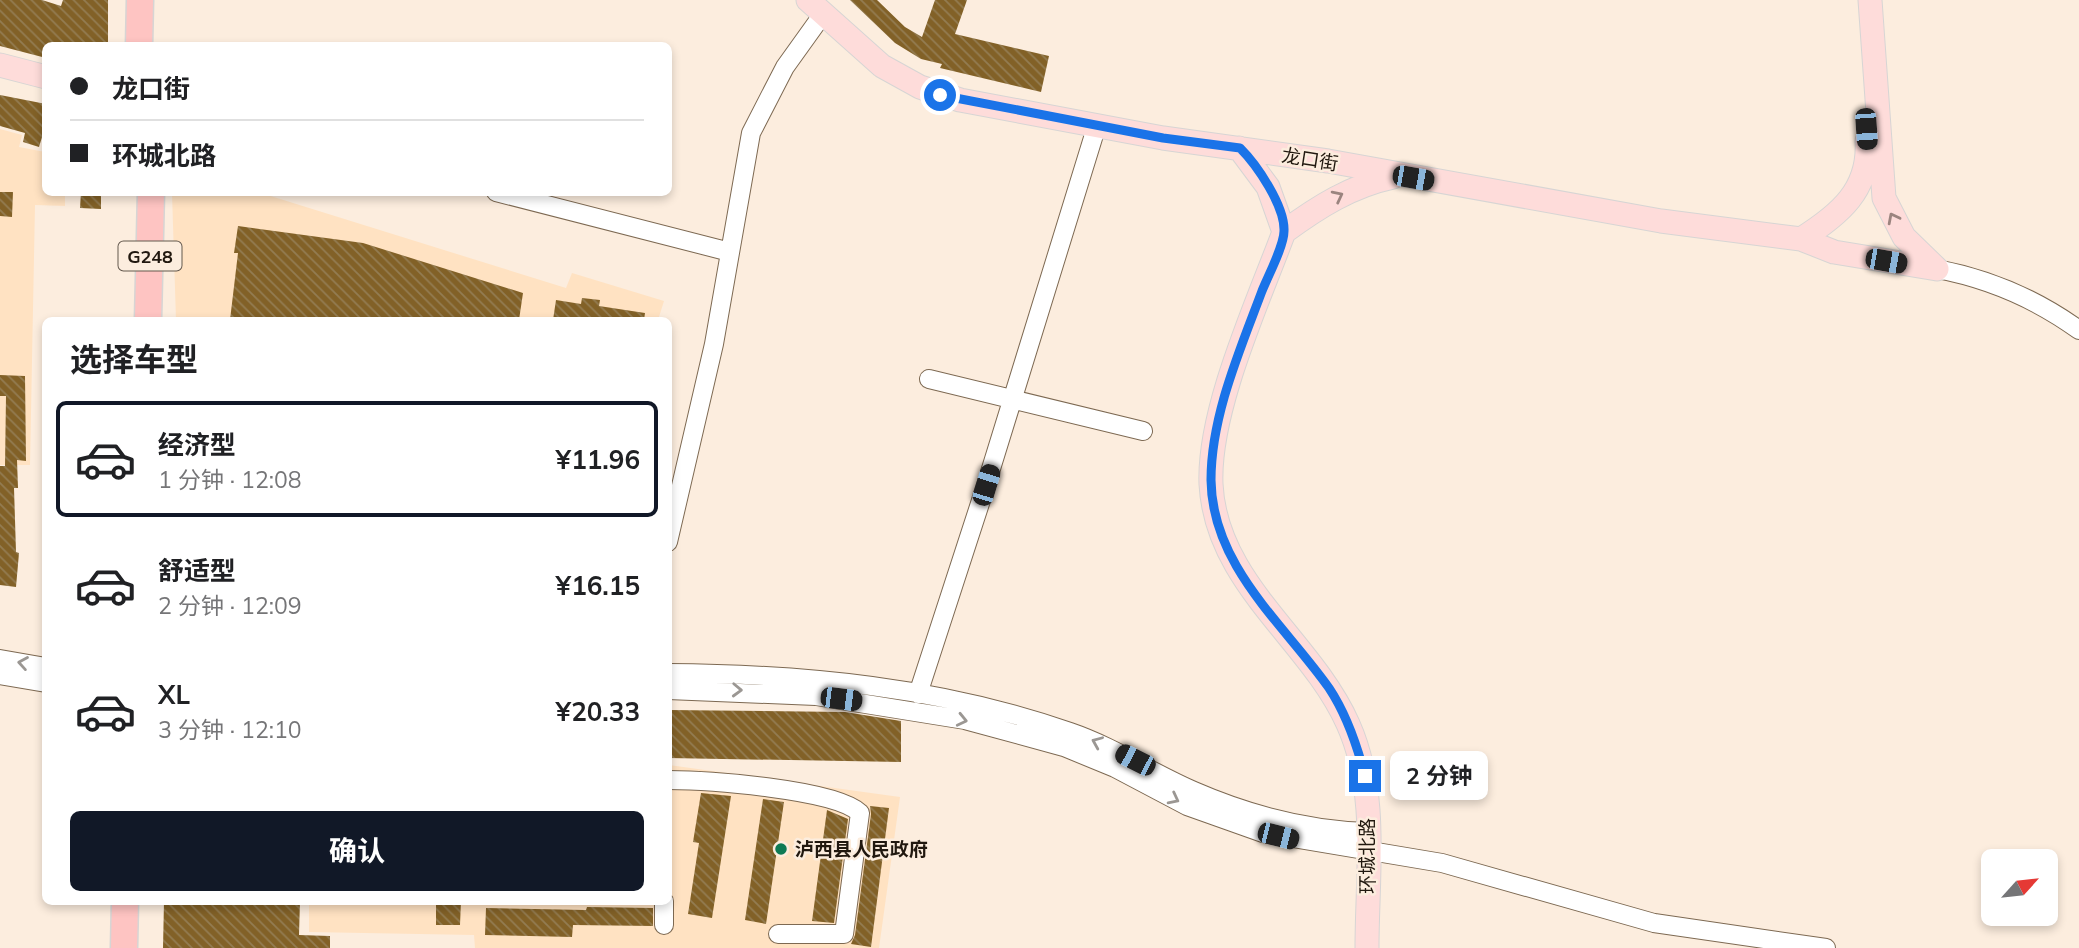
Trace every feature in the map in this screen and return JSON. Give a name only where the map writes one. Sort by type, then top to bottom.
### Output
[{"type":"highway","points":[[139,42],[140,0]]},
{"type":"highway","points":[[156,42],[157,0]]},
{"type":"highway","name":"G248","points":[[131,317],[134,196]]},
{"type":"highway","name":"G248","points":[[148,317],[151,196]]},
{"type":"highway","points":[[124,948],[125,905]]},
{"type":"highway","points":[[142,948],[143,905]]},
{"type":"main road","points":[[1801,239],[1840,213],[1857,190],[1866,167],[1868,155],[1859,0]]},
{"type":"main road","points":[[1870,0],[1884,198],[1903,237],[1937,269]]},
{"type":"main road","name":"龙口街","points":[[816,7],[864,54],[920,87],[960,100],[1097,125],[1328,161],[1661,221],[1801,239],[1834,252],[1937,269]]},
{"type":"main road","points":[[0,65],[42,76]]},
{"type":"main road","points":[[1240,148],[1268,187],[1284,232],[1332,199],[1364,184],[1400,175]]},
{"type":"main road","name":"环城北路","points":[[1284,232],[1231,378],[1213,453],[1213,501],[1220,533],[1242,576],[1329,689],[1348,723],[1365,776],[1368,841],[1367,948]]},
{"type":"street","points":[[672,525],[714,344],[751,133],[816,7]]},
{"type":"street","points":[[918,694],[1097,125]]},
{"type":"street","points":[[512,196],[730,252]]},
{"type":"street","points":[[1937,269],[1969,275],[2006,288],[2043,306],[2079,330]]},
{"type":"street","points":[[929,379],[1143,431]]},
{"type":"street","points":[[0,659],[42,666]]},
{"type":"street","points":[[672,673],[767,675],[918,694],[1069,731],[1122,753],[1193,791],[1238,808],[1510,880],[1654,923],[1826,948]]},
{"type":"street","points":[[0,675],[42,682]]},
{"type":"street","points":[[672,690],[816,696],[965,720],[1077,751],[1187,806],[1233,824],[1293,840],[1368,841]]},
{"type":"street","points":[[672,780],[714,780],[824,799],[848,804],[860,813],[844,934],[778,934]]},
{"type":"street","points":[[664,905],[664,925]]},
{"type":"shaded area","points":[[0,129],[22,135],[19,147],[42,151],[42,196],[65,196],[65,206],[35,205],[30,465],[0,465]]},
{"type":"shaded area","points":[[172,196],[271,196],[566,288],[572,273],[664,301],[659,317],[176,317]]},
{"type":"shaded area","name":"泸西县人民政府","points":[[672,765],[900,797],[879,948],[475,948],[474,935],[309,932],[309,905],[672,905]]},
{"type":"building","points":[[0,0],[42,0],[61,6],[63,0],[108,0],[108,42],[42,42],[42,57],[0,46]]},
{"type":"building","points":[[850,0],[877,0],[905,27],[922,37],[935,0],[967,0],[955,34],[1049,56],[1041,92],[940,68],[942,64],[921,59],[895,43]]},
{"type":"building","points":[[0,95],[42,103],[42,137],[39,147],[23,142],[25,133],[0,126]]},
{"type":"building","points":[[0,192],[13,192],[12,217],[0,216]]},
{"type":"building","points":[[81,196],[101,196],[101,209],[80,208]]},
{"type":"building","points":[[238,226],[363,243],[523,293],[519,317],[230,317],[238,253],[234,253]]},
{"type":"building","points":[[582,298],[600,300],[599,306],[645,313],[644,317],[553,317],[556,300],[581,304]]},
{"type":"building","points":[[0,375],[25,376],[26,461],[17,460],[18,488],[14,488],[16,552],[19,553],[16,587],[0,585],[0,466],[5,466],[6,396],[0,396]]},
{"type":"building","points":[[672,710],[845,712],[901,721],[901,762],[672,758]]},
{"type":"building","points":[[701,793],[731,796],[712,918],[688,914],[699,843],[693,842]]},
{"type":"building","points":[[763,799],[784,802],[766,924],[745,920]]},
{"type":"building","points":[[870,806],[889,808],[871,947],[851,944],[855,935]]},
{"type":"building","points":[[827,810],[848,819],[834,923],[812,921]]},
{"type":"building","points":[[164,905],[300,905],[299,935],[330,936],[330,948],[163,948]]},
{"type":"building","points":[[436,905],[461,905],[460,925],[436,925]]},
{"type":"building","points":[[587,907],[653,908],[653,926],[573,925],[572,937],[485,935],[486,908],[586,910]]},
{"type":"place","name":"泸西县人民政府","points":[[781,849]]},
{"type":"route","points":[[940,95],[1163,138],[1240,148],[1261,174],[1275,201],[1284,232],[1234,366],[1213,453],[1213,501],[1220,533],[1234,563],[1257,598],[1329,689],[1348,723],[1365,776]]}]
